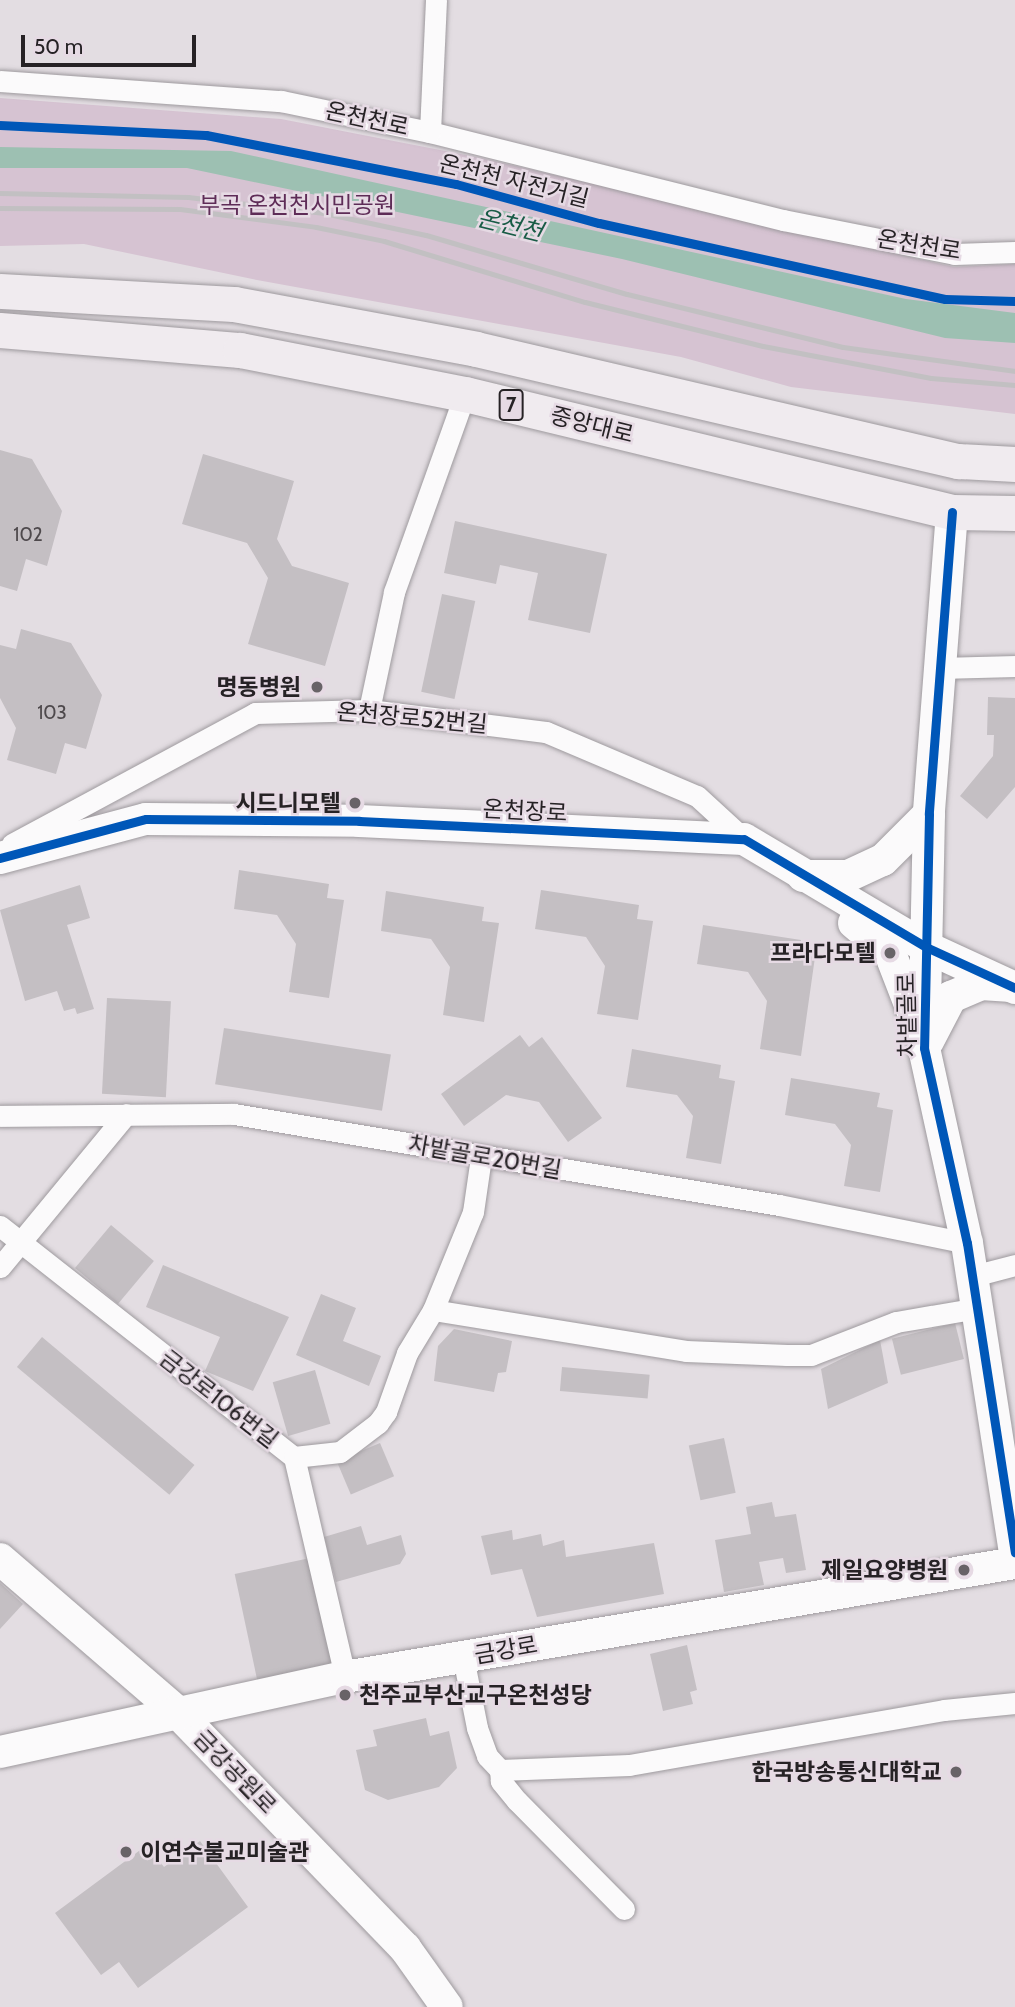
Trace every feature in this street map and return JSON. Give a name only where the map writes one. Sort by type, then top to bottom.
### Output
[{"type":"main road","name":"중앙대로","points":[[0,291],[234,304],[476,349],[958,461],[1015,464]]},
{"type":"main road","name":"중앙대로","points":[[0,330],[240,350],[465,394],[952,512],[1015,513]]},
{"type":"street","points":[[430,132],[436,0]]},
{"type":"street","name":"온천천로","points":[[0,81],[281,101],[430,132],[783,220],[954,254],[1015,252]]},
{"type":"street","points":[[369,710],[394,592],[465,394]]},
{"type":"street","name":"차밭골로","points":[[952,512],[929,814],[924,1048],[967,1242],[1015,1552]]},
{"type":"street","points":[[940,668],[1015,666]]},
{"type":"street","name":"온천장로52번길","points":[[0,850],[255,713],[369,710],[546,732],[697,796],[744,839]]},
{"type":"street","points":[[802,876],[848,876],[883,860],[929,814]]},
{"type":"street","name":"온천장로","points":[[0,858],[146,819],[359,821],[744,839],[802,876],[926,947],[1013,987]]},
{"type":"street","points":[[802,876],[890,953],[907,988],[924,1048]]},
{"type":"street","points":[[924,1048],[951,997],[981,984],[1013,987]]},
{"type":"street","points":[[0,1267],[126,1114]]},
{"type":"street","name":"차밭골로20번길","points":[[0,1116],[234,1114],[779,1205],[967,1242]]},
{"type":"street","points":[[294,1457],[340,1452],[377,1423],[386,1412],[407,1353],[433,1310],[473,1212],[481,1157]]},
{"type":"street","name":"금강로106번길","points":[[0,1226],[294,1457],[345,1677]]},
{"type":"street","points":[[973,1276],[1015,1265]]},
{"type":"street","points":[[433,1310],[673,1349],[811,1355],[896,1322],[978,1307]]},
{"type":"street","name":"금강공원로","points":[[0,1559],[176,1711],[405,1948],[447,2007]]},
{"type":"street","name":"금강로","points":[[0,1752],[176,1711],[345,1677],[1015,1563]]},
{"type":"street","points":[[463,1657],[477,1728],[487,1756],[500,1770],[501,1781],[517,1801],[624,1909]]},
{"type":"street","points":[[500,1770],[629,1765],[931,1712],[1015,1703]]},
{"type":"green space","name":"부곡 온천천시민공원","points":[[0,98],[281,119],[481,158],[954,267],[1015,264],[1015,414],[791,387],[681,357],[257,280],[84,244],[0,246]]},
{"type":"water","name":"온천천","points":[[0,147],[231,151],[906,299],[1015,313],[1015,343],[945,338],[622,259],[187,168],[0,168]]},
{"type":"building","points":[[0,450],[32,459],[62,511],[47,566],[26,559],[17,591],[0,586]]},
{"type":"building","points":[[203,454],[294,481],[277,539],[292,566],[349,583],[325,666],[248,644],[268,578],[247,543],[182,524]]},
{"type":"building","points":[[455,521],[607,554],[590,633],[528,620],[538,573],[500,565],[496,584],[444,573]]},
{"type":"building","points":[[442,594],[475,601],[454,699],[421,692]]},
{"type":"building","points":[[21,629],[71,643],[102,695],[86,749],[65,743],[56,774],[7,760],[16,728],[0,698],[0,645],[16,649]]},
{"type":"building","points":[[988,697],[1015,698],[1015,787],[987,819],[960,796],[993,756],[994,735],[987,735]]},
{"type":"building","points":[[239,870],[329,884],[327,898],[344,900],[329,998],[289,992],[296,944],[277,915],[234,909]]},
{"type":"building","points":[[80,885],[90,918],[67,925],[94,1009],[77,1014],[75,1008],[64,1011],[57,991],[25,1001],[0,910]]},
{"type":"building","points":[[541,890],[639,905],[637,919],[653,921],[638,1020],[597,1014],[605,966],[586,937],[535,929]]},
{"type":"building","points":[[386,891],[484,907],[482,921],[499,923],[484,1022],[443,1015],[450,967],[431,939],[381,931]]},
{"type":"building","points":[[703,925],[801,940],[799,954],[815,957],[801,1056],[760,1049],[767,1001],[748,972],[697,964]]},
{"type":"building","points":[[107,998],[171,1001],[166,1097],[102,1094]]},
{"type":"building","points":[[224,1028],[391,1054],[382,1111],[215,1084]]},
{"type":"building","points":[[520,1035],[529,1047],[542,1037],[602,1118],[568,1142],[539,1102],[506,1095],[464,1126],[441,1094]]},
{"type":"building","points":[[632,1049],[721,1065],[719,1078],[735,1081],[721,1164],[686,1158],[693,1116],[677,1095],[626,1087]]},
{"type":"building","points":[[791,1078],[880,1093],[877,1107],[893,1110],[880,1192],[844,1186],[851,1145],[835,1124],[785,1115]]},
{"type":"building","points":[[111,1225],[154,1261],[118,1304],[75,1268]]},
{"type":"building","points":[[163,1265],[289,1317],[253,1391],[205,1371],[220,1337],[146,1307]]},
{"type":"building","points":[[321,1294],[356,1308],[343,1341],[381,1356],[369,1386],[296,1355]]},
{"type":"building","points":[[955,1323],[964,1359],[901,1375],[892,1339]]},
{"type":"building","points":[[454,1329],[512,1341],[506,1372],[498,1373],[494,1392],[434,1381],[438,1346]]},
{"type":"building","points":[[42,1337],[194,1465],[169,1495],[17,1367]]},
{"type":"building","points":[[880,1340],[888,1383],[828,1409],[821,1369]]},
{"type":"building","points":[[562,1367],[650,1375],[648,1399],[560,1391]]},
{"type":"building","points":[[315,1370],[330,1424],[288,1436],[273,1382]]},
{"type":"building","points":[[724,1438],[736,1493],[700,1500],[689,1445]]},
{"type":"building","points":[[380,1443],[394,1476],[351,1495],[337,1461]]},
{"type":"building","points":[[772,1502],[775,1517],[796,1514],[806,1570],[786,1573],[783,1558],[759,1562],[764,1585],[724,1592],[715,1540],[751,1534],[746,1507]]},
{"type":"building","points":[[361,1526],[367,1545],[401,1535],[406,1554],[400,1564],[336,1582],[324,1537]]},
{"type":"building","points":[[512,1530],[513,1540],[541,1534],[543,1546],[564,1540],[566,1557],[654,1543],[664,1594],[537,1617],[522,1569],[491,1575],[481,1536]]},
{"type":"building","points":[[310,1558],[334,1671],[259,1687],[235,1574]]},
{"type":"building","points":[[0,1583],[23,1604],[0,1629]]},
{"type":"building","points":[[687,1645],[697,1690],[690,1692],[693,1704],[663,1711],[650,1654]]},
{"type":"building","points":[[426,1718],[430,1736],[449,1731],[457,1768],[439,1787],[388,1800],[365,1790],[356,1750],[377,1746],[373,1730]]},
{"type":"building","points":[[200,1841],[248,1907],[138,1988],[119,1962],[101,1975],[55,1913],[147,1845],[164,1867]]},
{"type":"railway","points":[[0,193],[188,197],[324,213],[426,235],[627,294],[843,347],[1015,371]]},
{"type":"railway","points":[[0,208],[180,209],[316,227],[384,241],[585,302],[763,346],[931,378],[1015,385]]},
{"type":"cycle path","name":"온천천 자전거길","points":[[0,125],[206,135],[456,184],[599,223],[945,299],[1015,301]]},
{"type":"cycle path","points":[[952,512],[929,814],[924,1048],[967,1243],[1015,1552]]},
{"type":"cycle path","points":[[0,858],[146,819],[359,821],[744,839],[926,947],[1015,988]]},
{"type":"place","name":"명동병원","points":[[317,687]]},
{"type":"place","name":"시드니모텔","points":[[355,803]]},
{"type":"place","name":"프라다모텔","points":[[890,953]]},
{"type":"place","name":"제일요양병원","points":[[964,1570]]},
{"type":"place","name":"천주교부산교구온천성당","points":[[345,1695]]},
{"type":"place","name":"한국방송통신대학교","points":[[956,1772]]},
{"type":"place","name":"이연수불교미술관","points":[[126,1852]]}]
